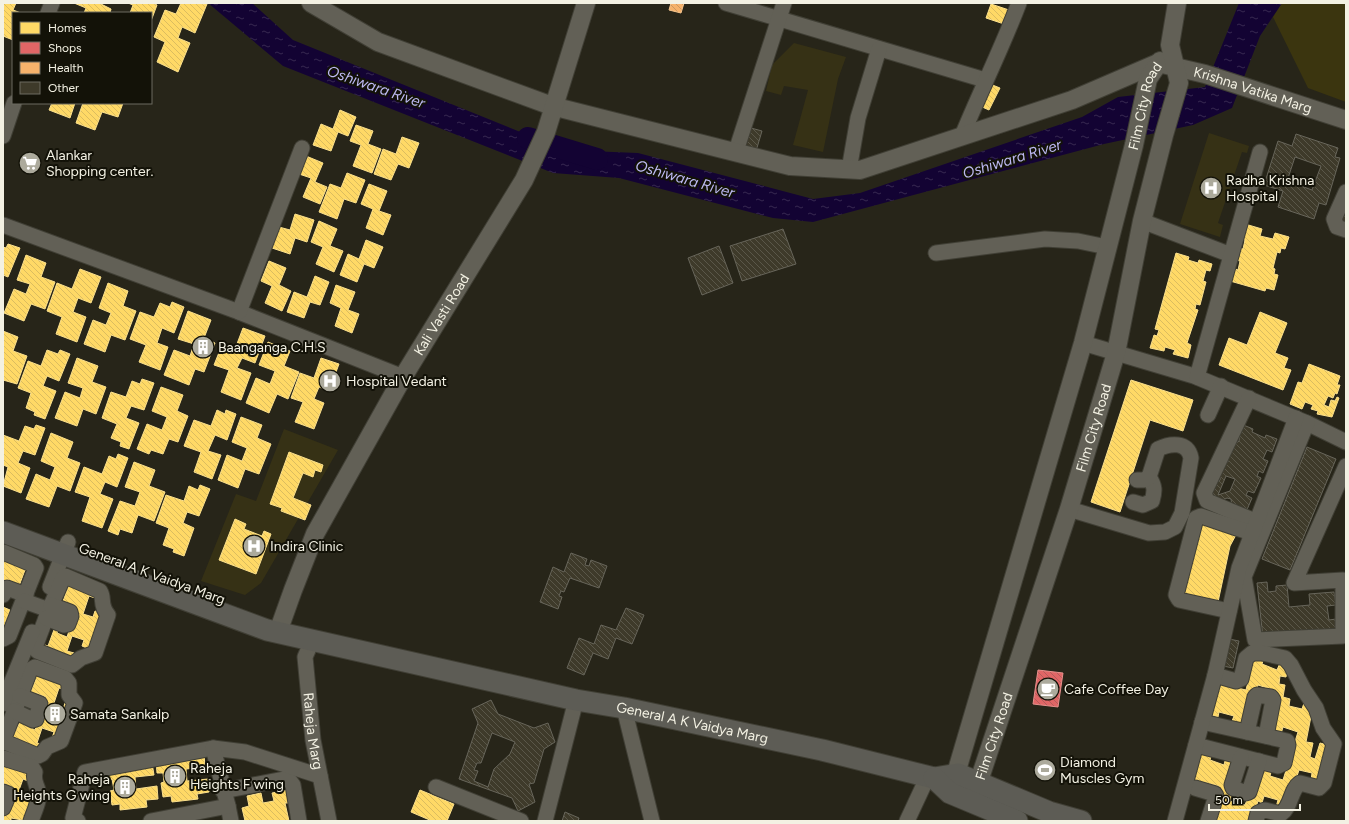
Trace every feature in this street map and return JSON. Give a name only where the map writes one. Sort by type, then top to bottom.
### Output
[{"type":"main road","name":"General A K Vaidya Marg","points":[[3,516],[66,548]]},
{"type":"main road","name":"General A K Vaidya Marg","points":[[3,532],[66,548],[270,616],[292,633],[576,700],[624,708],[822,750],[931,777],[958,774],[1049,812],[1081,821]]},
{"type":"main road","points":[[931,777],[950,793],[1017,821]]},
{"type":"street","points":[[311,3],[378,42],[552,106],[790,166],[860,170],[1072,100],[1158,64]]},
{"type":"street","name":"Kali Vasti Road","points":[[292,633],[316,534],[404,377],[524,180],[546,132],[552,106],[586,3]]},
{"type":"street","points":[[726,3],[985,80]]},
{"type":"street","points":[[736,152],[784,3]]},
{"type":"street","points":[[962,136],[1019,3]]},
{"type":"street","name":"Film City Road","points":[[950,793],[958,774],[1083,343],[1125,179],[1148,79],[1170,45],[1177,3]]},
{"type":"street","name":"Film City Road","points":[[972,802],[980,782],[987,754],[1069,509],[1116,352],[1142,221],[1179,83],[1170,45]]},
{"type":"street","points":[[849,170],[858,118],[879,49]]},
{"type":"street","name":"Krishna Vatika Marg","points":[[1158,64],[1205,74],[1346,120]]},
{"type":"street","points":[[3,136],[14,104]]},
{"type":"street","points":[[239,312],[302,148]]},
{"type":"street","points":[[1197,377],[1260,152]]},
{"type":"street","points":[[1125,179],[1150,187]]},
{"type":"street","points":[[1346,192],[1334,219],[1337,227],[1346,230]]},
{"type":"street","points":[[1142,221],[1231,255]]},
{"type":"street","points":[[3,225],[239,312],[404,377]]},
{"type":"street","points":[[936,253],[1045,239],[1078,241],[1107,247]]},
{"type":"street","points":[[1083,343],[1197,377],[1301,420],[1346,442]]},
{"type":"street","points":[[1206,414],[1218,385]]},
{"type":"street","points":[[1250,398],[1204,493],[1207,501],[1253,527]]},
{"type":"street","points":[[1301,420],[1244,577],[1254,640],[1343,636],[1343,580],[1294,583],[1346,466]]},
{"type":"street","points":[[1179,820],[1196,745],[1215,675],[1239,568],[1253,527],[1301,420]]},
{"type":"street","points":[[1069,509],[1149,533],[1164,532],[1175,527],[1182,513],[1192,458],[1190,452],[1184,446],[1168,444],[1158,449],[1143,479],[1154,485],[1155,492],[1152,501],[1143,505],[1133,502]]},
{"type":"street","points":[[1229,611],[1179,600],[1176,596],[1196,518],[1201,516],[1253,527]]},
{"type":"street","points":[[10,704],[30,670],[35,667],[65,678],[69,683],[69,695],[75,703],[75,708],[61,741],[47,747],[42,754],[38,756],[5,742],[4,738],[10,704],[47,610],[63,578],[65,576],[100,591],[102,593],[102,608],[108,615],[95,653],[81,658],[72,665],[37,651],[35,647],[47,610],[66,548]]},
{"type":"street","points":[[3,552],[34,565],[36,568],[10,636],[5,640],[3,639]]},
{"type":"street","points":[[3,595],[7,588],[23,602],[47,610]]},
{"type":"street","points":[[3,604],[23,602]]},
{"type":"street","name":"Raheja Marg","points":[[292,633],[305,657],[313,740],[329,821]]},
{"type":"street","points":[[1215,675],[1236,681],[1240,679],[1246,658],[1252,653],[1262,653],[1285,658],[1291,665],[1304,690],[1316,708],[1323,728],[1334,744],[1324,783],[1319,788],[1300,784],[1296,786],[1287,810],[1281,814],[1264,810],[1258,813],[1256,821]]},
{"type":"street","points":[[1247,732],[1255,697],[1258,695],[1271,697],[1273,700],[1266,736]]},
{"type":"street","points":[[545,821],[576,700]]},
{"type":"street","points":[[624,708],[652,821]]},
{"type":"street","points":[[1196,745],[1278,766],[1284,763],[1288,745],[1287,741],[1202,722]]},
{"type":"street","points":[[78,821],[73,818],[85,772],[213,748],[245,752],[320,776]]},
{"type":"street","points":[[213,748],[231,821]]},
{"type":"street","points":[[1241,757],[1232,786],[1246,793],[1249,792],[1258,761]]},
{"type":"street","points":[[3,758],[32,767],[35,772],[34,779],[39,790],[38,800],[31,821]]},
{"type":"street","points":[[907,821],[931,777]]},
{"type":"street","points":[[151,821],[284,779],[293,784],[299,821]]},
{"type":"street","points":[[436,788],[520,821]]},
{"type":"street","points":[[1195,788],[1215,794],[1216,796],[1208,821]]},
{"type":"street","points":[[3,792],[8,794],[8,796],[3,808]]},
{"type":"shaded area","points":[[1282,3],[1346,3],[1346,102],[1308,88],[1273,17]]},
{"type":"shaded area","points":[[794,43],[846,57],[838,79],[823,152],[793,145],[808,90],[784,86],[781,95],[766,91],[772,65]]},
{"type":"shaded area","name":"Radha Krishna Hospital","points":[[1209,133],[1249,146],[1247,153],[1242,152],[1218,223],[1223,225],[1220,237],[1180,224]]},
{"type":"shaded area","points":[[284,429],[338,450],[261,583],[245,595],[201,581],[236,494],[256,501]]},
{"type":"water","points":[[208,3],[252,3],[293,40],[565,150],[638,153],[813,199],[860,193],[1082,117],[1118,97],[1205,87],[1239,3],[1282,3],[1260,36],[1232,108],[1193,125],[1104,144],[813,222],[773,218],[619,178],[553,173],[283,66]]},
{"type":"building: Homes","points":[[3,3],[16,3],[13,10],[18,12],[12,12],[12,40],[3,36]]},
{"type":"building: Homes","points":[[74,3],[99,3],[111,9],[110,12],[84,12],[86,8]]},
{"type":"building: Homes","points":[[128,3],[153,3],[157,5],[152,18],[152,12],[130,12],[133,5]]},
{"type":"building: Homes","points":[[181,3],[207,4],[195,33],[182,27],[178,38],[190,43],[178,72],[157,62],[165,42],[154,37],[165,10],[176,14]]},
{"type":"building: Homes","points":[[991,4],[1012,11],[1007,25],[986,18]]},
{"type":"building: Homes","points":[[990,84],[1000,88],[989,110],[980,106]]},
{"type":"building: Homes","points":[[52,104],[75,104],[70,118],[49,110]]},
{"type":"building: Homes","points":[[83,104],[123,104],[118,117],[102,112],[95,130],[76,123]]},
{"type":"building: Homes","points":[[340,110],[356,117],[348,136],[338,132],[331,151],[313,145],[321,124],[333,129]]},
{"type":"building: Homes","points":[[356,125],[373,131],[368,144],[381,149],[372,173],[353,166],[361,145],[350,141]]},
{"type":"building: Homes","points":[[402,137],[419,143],[409,168],[398,164],[391,180],[374,174],[383,149],[396,154]]},
{"type":"building: Homes","points":[[306,156],[323,163],[315,182],[327,187],[320,204],[303,197],[311,178],[299,174]]},
{"type":"building: Homes","points":[[347,173],[365,180],[356,203],[344,199],[337,219],[319,212],[330,184],[341,188]]},
{"type":"building: Homes","points":[[369,184],[387,191],[379,211],[391,215],[383,235],[366,228],[373,209],[361,204]]},
{"type":"building: Homes","points":[[295,214],[314,220],[307,242],[295,238],[290,254],[272,248],[279,227],[290,230]]},
{"type":"building: Homes","points":[[319,221],[337,229],[330,246],[343,251],[334,272],[316,264],[323,247],[311,242]]},
{"type":"building: Homes","points":[[1245,224],[1262,229],[1260,236],[1273,239],[1275,233],[1289,237],[1285,249],[1281,248],[1280,253],[1277,252],[1273,268],[1275,269],[1274,274],[1278,275],[1274,290],[1266,288],[1265,291],[1230,281],[1233,268],[1238,270],[1240,261],[1236,260],[1239,248],[1243,249],[1245,240],[1241,239]]},
{"type":"building: Homes","points":[[366,240],[383,247],[374,268],[364,264],[357,282],[340,275],[348,254],[359,259]]},
{"type":"building: Homes","points":[[8,244],[20,248],[8,277],[3,275],[3,247],[6,248]]},
{"type":"building: Homes","points":[[1176,253],[1189,257],[1188,260],[1198,263],[1199,260],[1212,264],[1210,271],[1206,270],[1203,281],[1206,282],[1200,305],[1196,304],[1195,309],[1198,310],[1187,343],[1191,345],[1188,358],[1173,354],[1175,350],[1165,347],[1164,351],[1150,348],[1154,335],[1157,336],[1159,330],[1155,329]]},
{"type":"building: Homes","points":[[26,255],[46,263],[41,277],[55,282],[45,309],[31,304],[24,321],[4,313],[14,289],[26,294],[30,284],[17,280]]},
{"type":"building: Homes","points":[[269,261],[286,268],[279,285],[291,291],[282,311],[265,303],[272,286],[261,281]]},
{"type":"building: Homes","points":[[80,269],[101,277],[91,303],[78,298],[73,312],[86,317],[77,342],[56,334],[62,317],[47,311],[57,283],[72,289]]},
{"type":"building: Homes","points":[[315,276],[329,282],[320,305],[310,302],[304,318],[287,312],[294,292],[307,297]]},
{"type":"building: Homes","points":[[108,283],[128,291],[123,306],[136,311],[125,340],[111,335],[105,352],[84,344],[93,320],[106,325],[111,313],[99,308]]},
{"type":"building: Homes","points":[[336,285],[355,292],[348,310],[359,314],[352,333],[335,326],[341,308],[330,303]]},
{"type":"building: Homes","points":[[172,302],[184,307],[174,333],[162,328],[157,343],[168,347],[160,370],[139,362],[146,345],[130,339],[140,312],[154,317],[160,303],[170,307]]},
{"type":"building: Homes","name":"Baanganga C.H.S","points":[[188,311],[211,320],[204,338],[215,343],[204,372],[195,369],[189,385],[164,375],[174,350],[190,356],[194,344],[178,339]]},
{"type":"building: Homes","points":[[1260,312],[1287,323],[1275,353],[1288,358],[1284,368],[1291,370],[1283,390],[1219,365],[1229,338],[1247,345]]},
{"type":"building: Homes","points":[[243,328],[265,336],[255,363],[242,358],[237,368],[251,373],[241,400],[221,392],[229,370],[214,365],[222,345],[235,349]]},
{"type":"building: Homes","points":[[3,331],[18,337],[13,351],[27,356],[17,384],[3,380]]},
{"type":"building: Homes","points":[[268,342],[290,351],[284,366],[299,372],[288,399],[277,394],[269,413],[246,403],[256,378],[270,384],[275,371],[259,365]]},
{"type":"building: Homes","points":[[47,350],[58,354],[60,350],[70,354],[59,381],[47,376],[43,386],[56,391],[45,419],[34,415],[35,412],[26,408],[31,393],[18,388],[28,361],[41,366]]},
{"type":"building: Homes","points":[[77,358],[98,366],[92,382],[106,387],[96,414],[83,409],[77,426],[55,418],[65,392],[80,398],[83,388],[68,383]]},
{"type":"building: Homes","points":[[321,358],[339,364],[329,391],[319,387],[314,399],[324,403],[314,429],[295,422],[303,402],[291,398],[300,373],[314,378]]},
{"type":"building: Homes","points":[[1309,364],[1340,376],[1337,385],[1340,385],[1337,394],[1335,393],[1333,398],[1328,396],[1324,405],[1329,407],[1331,400],[1335,401],[1337,397],[1339,398],[1332,417],[1317,414],[1318,411],[1311,409],[1313,405],[1305,402],[1302,409],[1290,404],[1298,382],[1302,383]]},
{"type":"building: Homes","points":[[142,379],[154,383],[144,410],[131,406],[126,418],[139,423],[129,449],[120,446],[121,442],[111,438],[117,424],[102,418],[111,392],[126,397],[132,381],[140,384]]},
{"type":"building: Homes","points":[[1131,380],[1193,400],[1183,431],[1150,420],[1120,512],[1091,502]]},
{"type":"building: Homes","points":[[161,387],[183,395],[177,411],[188,416],[178,442],[169,439],[163,454],[151,450],[149,454],[137,449],[147,424],[162,430],[167,417],[152,411]]},
{"type":"building: Homes","points":[[217,410],[225,414],[226,410],[236,414],[227,440],[215,435],[208,451],[221,455],[212,479],[194,472],[201,452],[184,446],[194,420],[211,426]]},
{"type":"building: Homes","points":[[241,417],[262,425],[257,438],[271,444],[259,474],[245,469],[238,488],[218,480],[227,455],[242,461],[247,448],[232,442]]},
{"type":"building: Homes","points":[[36,425],[45,428],[35,455],[23,451],[18,463],[30,468],[21,493],[3,486],[8,467],[3,465],[3,435],[19,441],[25,426],[34,429]]},
{"type":"building: Homes","points":[[51,433],[73,442],[67,458],[80,463],[70,491],[57,486],[49,507],[26,499],[36,474],[50,480],[55,467],[41,461]]},
{"type":"building: Homes","points":[[289,452],[323,465],[321,472],[315,470],[313,477],[303,473],[293,498],[311,505],[305,520],[281,511],[282,508],[270,504]]},
{"type":"building: Homes","points":[[118,454],[128,458],[117,487],[105,482],[100,494],[113,499],[102,528],[82,521],[90,497],[75,492],[84,467],[102,474],[109,456],[116,459]]},
{"type":"building: Homes","points":[[134,462],[155,470],[149,486],[165,492],[154,521],[138,515],[132,533],[120,529],[118,535],[108,531],[120,501],[135,506],[140,492],[125,487]]},
{"type":"building: Homes","points":[[200,485],[210,489],[199,516],[187,512],[183,523],[194,528],[184,556],[173,552],[174,549],[163,545],[169,528],[156,523],[166,495],[184,501],[189,486],[198,490]]},
{"type":"building: Homes","points":[[235,519],[246,524],[244,529],[262,536],[264,531],[271,534],[256,574],[219,560]]},
{"type":"building: Homes","points":[[1199,522],[1237,533],[1230,546],[1218,602],[1182,593]]},
{"type":"building: Homes","points":[[3,555],[31,572],[25,570],[18,589],[3,583]]},
{"type":"building: Homes","points":[[64,580],[98,590],[95,598],[89,596],[83,614],[93,617],[95,611],[102,613],[89,649],[82,646],[84,640],[72,636],[67,651],[74,653],[71,660],[39,643],[48,646],[55,627],[59,629],[57,633],[67,637],[76,610],[62,604],[68,587],[62,585]]},
{"type":"building: Homes","points":[[3,607],[10,610],[5,625],[11,627],[3,632]]},
{"type":"building: Homes","points":[[1254,657],[1264,658],[1262,664],[1277,670],[1280,663],[1288,666],[1286,677],[1280,676],[1279,684],[1285,685],[1283,697],[1290,699],[1289,706],[1302,709],[1304,703],[1313,706],[1306,742],[1313,743],[1310,757],[1315,759],[1320,743],[1332,746],[1322,783],[1311,780],[1312,773],[1299,770],[1286,810],[1276,807],[1278,800],[1264,796],[1262,803],[1258,801],[1252,821],[1213,821],[1219,786],[1203,782],[1202,786],[1192,783],[1202,749],[1212,752],[1210,760],[1224,765],[1226,757],[1237,760],[1230,801],[1245,805],[1261,765],[1272,768],[1270,776],[1283,780],[1298,732],[1283,727],[1281,734],[1270,730],[1274,690],[1258,685],[1246,724],[1232,721],[1234,716],[1219,712],[1218,717],[1208,714],[1216,679],[1225,685],[1246,690]]},
{"type":"building: Homes","name":"Samata Sankalp","points":[[34,671],[68,683],[65,690],[59,688],[53,706],[63,709],[65,703],[72,706],[59,741],[52,738],[54,732],[42,728],[37,743],[44,745],[40,753],[7,740],[9,733],[14,734],[22,718],[26,720],[25,725],[35,730],[46,697],[36,693],[34,698],[29,696],[36,679],[31,677]]},
{"type":"building: Homes","name":"Raheja Heights F wing","points":[[204,754],[205,767],[186,769],[187,781],[208,779],[209,792],[197,794],[198,799],[172,802],[171,796],[163,797],[161,783],[164,782],[163,773],[157,773],[156,760]]},
{"type":"building: Homes","points":[[3,761],[32,771],[28,781],[23,779],[18,793],[34,799],[28,821],[11,818],[11,821],[3,821],[3,815],[13,788],[3,783]]},
{"type":"building: Homes","name":"Raheja Heights G wing","points":[[152,763],[154,775],[135,777],[136,789],[157,786],[158,799],[146,800],[147,807],[120,810],[120,804],[112,805],[110,791],[114,790],[112,779],[109,780],[107,768]]},
{"type":"building: Homes","points":[[287,790],[289,803],[285,803],[289,821],[245,821],[242,808],[249,806],[247,796],[261,793],[263,803],[274,801],[272,793]]},
{"type":"building: Homes","points":[[420,790],[454,804],[447,821],[432,821],[411,812]]},
{"type":"building: Shops","name":"Cafe Coffee Day","points":[[1038,670],[1063,673],[1058,707],[1033,704]]},
{"type":"building: Health","points":[[671,3],[684,3],[681,13],[669,10]]},
{"type":"building: Other","points":[[751,128],[762,131],[756,151],[745,147]]},
{"type":"building: Other","points":[[1296,134],[1338,148],[1335,157],[1340,158],[1326,205],[1319,203],[1314,219],[1278,207],[1283,191],[1264,185],[1278,141],[1292,146]],"holes":[[[1295,157],[1321,166],[1312,190],[1287,181]]]},
{"type":"building: Other","points":[[1342,209],[1346,211],[1346,228],[1337,224]]},
{"type":"building: Other","points":[[783,229],[796,264],[742,281],[730,246]]},
{"type":"building: Other","points":[[719,246],[733,283],[702,295],[688,258]]},
{"type":"building: Other","points":[[1241,424],[1253,429],[1252,432],[1265,438],[1266,435],[1277,439],[1272,452],[1267,450],[1263,459],[1268,461],[1263,473],[1259,471],[1257,476],[1261,478],[1254,493],[1248,491],[1246,495],[1252,498],[1246,512],[1232,507],[1231,499],[1227,498],[1223,500],[1209,496],[1214,485],[1220,480],[1222,466],[1228,462],[1230,448],[1239,441]],"holes":[[[1226,476],[1235,479],[1230,491],[1218,495]]]},
{"type":"building: Other","points":[[1307,447],[1336,459],[1290,570],[1262,559]]},
{"type":"building: Other","points":[[571,553],[587,559],[585,565],[589,566],[591,560],[607,566],[599,588],[570,578],[564,592],[561,591],[559,596],[562,597],[558,609],[540,602],[553,567],[564,572]]},
{"type":"building: Other","points":[[1267,582],[1268,592],[1276,591],[1276,586],[1287,585],[1289,607],[1310,605],[1309,594],[1334,592],[1336,605],[1327,606],[1329,620],[1336,619],[1337,631],[1263,638],[1257,583]]},
{"type":"building: Other","points":[[626,608],[644,615],[632,644],[616,638],[608,659],[593,653],[584,675],[567,668],[579,638],[594,644],[601,625],[616,630]]},
{"type":"building: Other","points":[[1229,639],[1239,641],[1233,668],[1223,666]]},
{"type":"building: Other","points":[[491,700],[498,714],[534,728],[548,723],[555,742],[544,749],[534,783],[529,784],[535,802],[518,811],[512,798],[459,779],[478,723],[472,709]],"holes":[[[492,733],[515,742],[510,754],[494,769],[488,787],[474,781],[478,771],[474,770],[477,763],[481,763]]]},
{"type":"building: Other","points":[[565,812],[579,818],[578,821],[562,821]]},
{"type":"waterway","name":"Oshiwara River","points":[[528,138],[597,159]]},
{"type":"place","name":"Alankar Shopping center.","points":[[30,163]]},
{"type":"place","name":"Radha Krishna Hospital","points":[[1211,188]]},
{"type":"place","name":"Baanganga C.H.S","points":[[203,347]]},
{"type":"place","name":"Hospital Vedant","points":[[330,381]]},
{"type":"place","name":"Indira Clinic","points":[[254,546]]},
{"type":"place","name":"Cafe Coffee Day","points":[[1048,689]]},
{"type":"place","name":"Samata Sankalp","points":[[55,714]]},
{"type":"place","name":"Diamond Muscles Gym","points":[[1045,770]]},
{"type":"place","name":"Raheja Heights F wing","points":[[175,776]]},
{"type":"place","name":"Raheja Heights G wing","points":[[125,787]]}]
